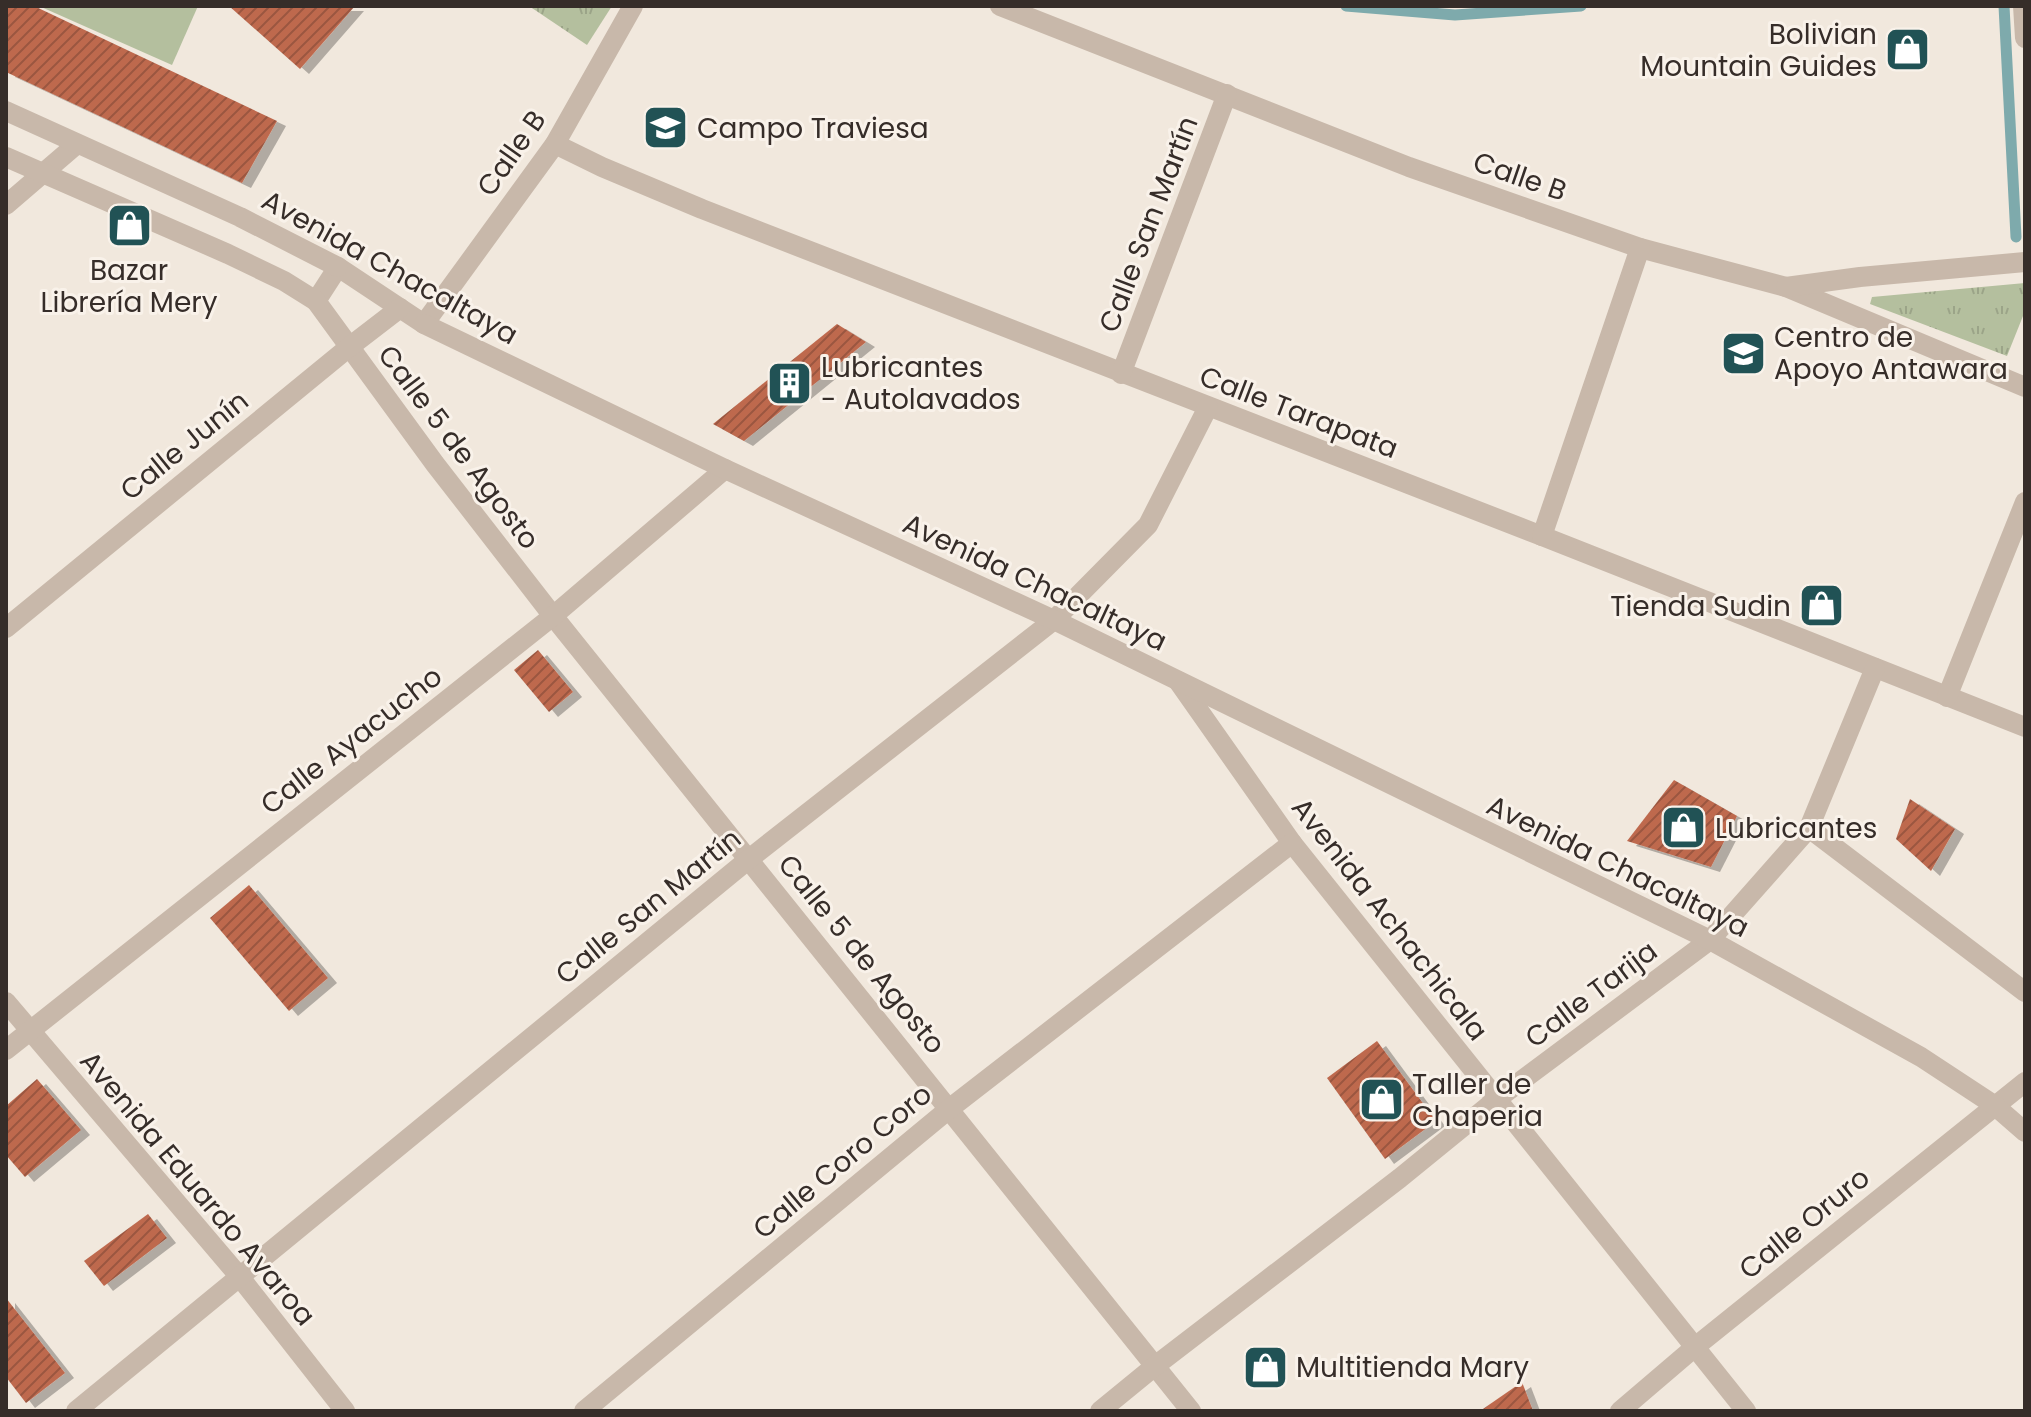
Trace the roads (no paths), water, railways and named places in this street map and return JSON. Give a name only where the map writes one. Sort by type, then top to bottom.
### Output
[{"type":"street","name":"Calle B","points":[[424,324],[555,144],[633,6]]},
{"type":"street","name":"Calle B","points":[[1000,6],[1409,167],[1640,248],[1786,287],[2025,387]]},
{"type":"street","points":[[2023,6],[2025,38]]},
{"type":"street","name":"Calle San Martín","points":[[1121,374],[1227,94]]},
{"type":"street","name":"Avenida Chacaltaya","points":[[6,111],[250,222],[338,267],[424,324],[725,469],[1054,620],[1710,940],[1921,1057],[1994,1105],[2025,1132]]},
{"type":"street","points":[[6,205],[77,144]]},
{"type":"street","name":"Calle Tarapata","points":[[555,144],[702,209],[2025,727]]},
{"type":"street","points":[[6,157],[228,254],[284,281],[316,301],[338,267]]},
{"type":"street","points":[[1542,536],[1640,248]]},
{"type":"street","points":[[1786,287],[2025,262]]},
{"type":"street","name":"Calle 5 de Agosto","points":[[316,301],[348,348],[553,616],[1191,1411]]},
{"type":"street","name":"Calle Junín","points":[[6,628],[400,308]]},
{"type":"street","name":"Calle San Martín","points":[[76,1411],[749,859],[1054,620],[1148,525],[1208,407]]},
{"type":"street","name":"Calle Ayacucho","points":[[6,1050],[553,616],[725,469]]},
{"type":"street","points":[[1947,697],[2025,502]]},
{"type":"street","name":"Calle Tarija","points":[[1100,1411],[1497,1099],[1710,940],[1809,828],[1875,668]]},
{"type":"street","name":"Avenida Achachicala","points":[[1178,681],[1292,843],[1746,1411]]},
{"type":"street","points":[[1809,828],[2025,992]]},
{"type":"street","name":"Calle Coro Coro","points":[[584,1411],[949,1109],[1292,843]]},
{"type":"street","name":"Avenida Eduardo Avaroa","points":[[6,1002],[239,1276],[345,1411]]},
{"type":"street","name":"Calle Oruro","points":[[1620,1411],[2025,1082]]},
{"type":"waterway","points":[[1346,6],[1455,15],[1581,6]]},
{"type":"waterway","points":[[2004,6],[2016,237]]},
{"type":"place","name":"Bolivian Mountain Guides","points":[[1908,50]]},
{"type":"place","name":"Campo Traviesa","points":[[666,128]]},
{"type":"place","name":"Bazar Librería Mery","points":[[129,225]]},
{"type":"place","name":"Centro de Apoyo Antawara","points":[[1743,353]]},
{"type":"place","name":"Lubricantes - Autolavados","points":[[790,383]]},
{"type":"place","name":"Tienda Sudin","points":[[1822,606]]},
{"type":"place","name":"Lubricantes","points":[[1684,828]]},
{"type":"place","name":"Taller de Chaperia","points":[[1381,1100]]},
{"type":"place","name":"Multitienda Mary","points":[[1265,1367]]}]
